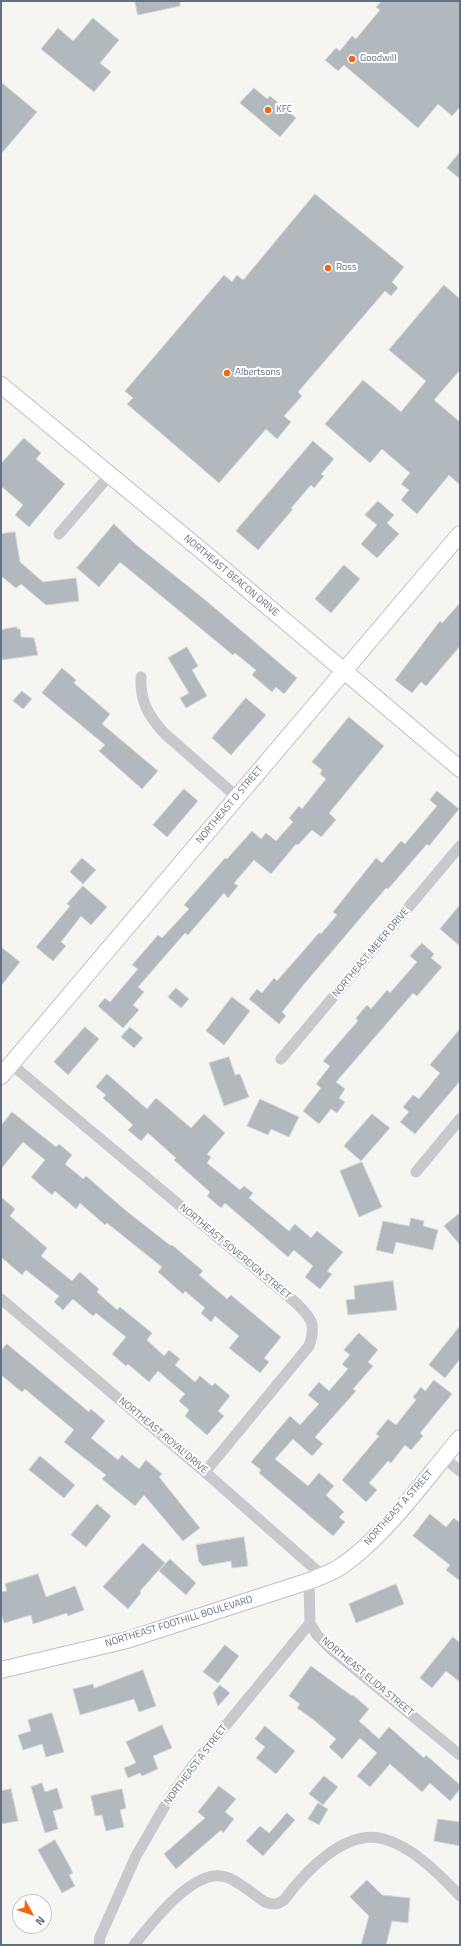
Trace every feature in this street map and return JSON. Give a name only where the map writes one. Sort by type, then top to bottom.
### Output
[{"type":"street","name":"NORTHEAST BEACON DRIVE","points":[[1,385],[460,769]]},
{"type":"street","points":[[59,534],[109,476]]},
{"type":"street","name":"NORTHEAST D STREET","points":[[6,1070],[460,534]]},
{"type":"street","points":[[141,677],[140,693],[154,722],[164,733],[237,797]]},
{"type":"street","name":"NORTHEAST MEIER DRIVE","points":[[281,1059],[460,846]]},
{"type":"street","name":"NORTHEAST SOVEREIGN STREET","points":[[6,1070],[295,1302],[308,1315],[313,1324],[314,1334],[309,1346],[205,1472]]},
{"type":"street","points":[[416,1172],[460,1119]]},
{"type":"street","name":"NORTHEAST ROYAL DRIVE","points":[[1,1299],[205,1472],[316,1578]]},
{"type":"street","name":"NORTHEAST A STREET","points":[[316,1578],[338,1568],[364,1548],[386,1526],[460,1438]]},
{"type":"street","points":[[443,1457],[460,1471]]},
{"type":"street","points":[[310,1623],[316,1578]]},
{"type":"street","name":"NORTHEAST FOOTHILL BOULEVARD","points":[[1,1670],[127,1640],[316,1578]]},
{"type":"street","name":"NORTHEAST A STREET","points":[[99,1945],[100,1937],[136,1856],[170,1796],[194,1764],[310,1623]]},
{"type":"street","name":"NORTHEAST ELIDA STREET","points":[[310,1623],[317,1634],[332,1650],[460,1755]]},
{"type":"street","points":[[134,1945],[168,1904],[196,1882],[214,1876],[228,1877],[265,1902],[272,1905],[284,1900],[312,1867],[323,1858],[359,1839],[383,1839],[400,1846],[424,1862],[460,1896]]},
{"type":"building","points":[[135,1],[180,1],[180,6],[138,15]]},
{"type":"building","points":[[382,1],[460,1],[460,107],[452,116],[438,104],[418,128],[344,65],[338,71],[325,60],[336,48],[340,51],[352,36],[356,39],[380,10],[376,7]]},
{"type":"building","points":[[93,18],[119,40],[100,63],[111,72],[94,92],[41,49],[58,28],[73,41]]},
{"type":"building","points":[[1,82],[37,112],[1,154]]},
{"type":"building","name":"KFC","points":[[254,88],[267,99],[270,96],[296,118],[280,137],[240,103]]},
{"type":"building","points":[[460,152],[460,179],[447,168]]},
{"type":"building","name":"Albertsons","points":[[315,194],[404,267],[392,282],[398,288],[391,296],[385,291],[298,392],[302,396],[284,416],[291,422],[277,439],[266,429],[219,483],[127,404],[133,398],[125,391],[224,275],[232,282],[237,275],[243,280]]},
{"type":"building","points":[[444,285],[460,299],[460,370],[434,400],[460,422],[460,485],[449,475],[417,514],[401,500],[409,490],[401,484],[410,473],[382,449],[370,463],[325,424],[363,380],[401,412],[426,381],[389,350]]},
{"type":"building","points":[[24,438],[41,453],[36,459],[65,484],[29,527],[15,515],[23,505],[1,486],[1,464]]},
{"type":"building","points":[[313,441],[334,459],[321,474],[324,476],[314,488],[311,485],[291,508],[293,509],[258,550],[236,531]]},
{"type":"building","points":[[378,501],[394,515],[387,523],[399,534],[377,558],[361,544],[377,525],[365,515]]},
{"type":"building","points":[[114,524],[135,544],[204,599],[297,678],[284,694],[276,687],[272,692],[252,675],[256,670],[235,653],[233,655],[120,562],[99,587],[77,568]]},
{"type":"building","points":[[15,532],[20,562],[43,582],[76,578],[79,601],[46,605],[21,584],[16,588],[1,576],[1,534]]},
{"type":"building","points":[[344,565],[360,579],[331,613],[315,599]]},
{"type":"building","points":[[460,603],[460,646],[426,686],[421,682],[412,693],[395,680],[440,621],[442,623]]},
{"type":"building","points":[[17,627],[17,629],[20,629],[21,637],[34,638],[38,655],[1,660],[1,630]]},
{"type":"building","points":[[187,647],[198,666],[192,670],[207,696],[186,708],[180,698],[189,693],[168,658]]},
{"type":"building","points":[[62,668],[76,680],[74,683],[110,714],[102,724],[158,771],[142,789],[99,751],[105,745],[42,693]]},
{"type":"building","points":[[22,691],[32,699],[23,709],[13,701]]},
{"type":"building","points":[[246,698],[266,715],[231,755],[212,738]]},
{"type":"building","points":[[349,717],[384,746],[329,813],[336,820],[321,837],[312,830],[298,845],[296,844],[271,874],[254,860],[234,883],[238,886],[228,898],[224,893],[188,935],[185,933],[138,987],[144,992],[133,1005],[139,1010],[123,1028],[98,1006],[105,998],[110,1002],[138,969],[132,965],[158,935],[162,938],[189,909],[184,905],[225,858],[227,859],[252,831],[261,839],[266,833],[276,841],[293,822],[289,818],[299,806],[302,809],[326,779],[320,774],[322,770],[312,762]]},
{"type":"building","points":[[184,789],[198,801],[167,837],[153,825]]},
{"type":"building","points":[[437,791],[459,809],[429,846],[427,844],[388,889],[386,888],[305,983],[282,1012],[286,1016],[279,1024],[249,999],[257,989],[262,993],[274,978],[277,981],[319,933],[321,934],[337,915],[333,912],[376,858],[382,863],[401,841],[405,844],[437,806],[430,800]]},
{"type":"building","points":[[82,858],[96,870],[83,884],[70,872]]},
{"type":"building","points":[[83,886],[107,907],[91,925],[81,916],[61,942],[66,946],[53,961],[36,947],[70,906],[67,904]]},
{"type":"building","points":[[460,905],[460,946],[440,929]]},
{"type":"building","points":[[422,943],[434,954],[431,958],[442,967],[417,996],[413,993],[336,1082],[345,1089],[339,1098],[345,1102],[337,1113],[331,1109],[319,1124],[303,1111],[321,1088],[316,1084],[330,1066],[323,1061],[358,1021],[356,1018],[367,1005],[371,1009],[387,990],[390,993],[417,962],[410,956]]},
{"type":"building","points":[[1,947],[20,962],[1,986]]},
{"type":"building","points":[[176,988],[189,999],[181,1008],[168,997]]},
{"type":"building","points":[[232,997],[250,1011],[224,1045],[206,1031]]},
{"type":"building","points":[[85,1027],[99,1039],[68,1075],[54,1062]]},
{"type":"building","points":[[130,1027],[143,1038],[134,1048],[121,1037]]},
{"type":"building","points":[[460,1029],[460,1081],[415,1134],[400,1122],[409,1112],[403,1107],[413,1095],[419,1099],[440,1073],[430,1065]]},
{"type":"building","points":[[229,1057],[235,1075],[240,1074],[249,1097],[224,1106],[209,1063]]},
{"type":"building","points":[[107,1074],[147,1109],[156,1098],[191,1128],[204,1114],[225,1133],[207,1154],[211,1157],[207,1163],[240,1190],[244,1186],[253,1193],[249,1198],[289,1231],[295,1224],[311,1238],[317,1231],[343,1252],[327,1271],[332,1274],[320,1289],[305,1277],[313,1266],[294,1250],[288,1257],[225,1203],[221,1208],[207,1196],[210,1192],[174,1160],[176,1158],[148,1133],[141,1141],[128,1130],[133,1125],[103,1098],[106,1095],[96,1087]]},
{"type":"building","points":[[260,1099],[299,1117],[289,1137],[271,1129],[268,1135],[247,1126]]},
{"type":"building","points":[[12,1112],[56,1147],[59,1144],[72,1155],[65,1164],[83,1179],[86,1176],[125,1210],[171,1246],[172,1245],[203,1271],[199,1275],[227,1299],[231,1295],[281,1337],[264,1358],[269,1362],[260,1373],[229,1348],[239,1336],[215,1316],[211,1322],[201,1313],[205,1308],[185,1291],[183,1294],[158,1272],[162,1267],[107,1223],[105,1225],[80,1203],[76,1209],[55,1191],[52,1195],[31,1177],[45,1160],[23,1142],[1,1169],[1,1126]]},
{"type":"building","points":[[372,1114],[390,1128],[361,1161],[344,1146]]},
{"type":"building","points":[[362,1162],[382,1207],[359,1217],[340,1171]]},
{"type":"building","points":[[1,1197],[15,1209],[10,1216],[47,1248],[41,1256],[72,1281],[80,1272],[99,1289],[97,1292],[117,1310],[120,1307],[152,1333],[147,1340],[164,1356],[169,1350],[180,1359],[175,1365],[195,1382],[200,1376],[212,1386],[215,1383],[230,1396],[218,1411],[224,1416],[207,1435],[185,1416],[189,1410],[179,1401],[185,1394],[158,1371],[149,1382],[128,1364],[126,1366],[112,1354],[126,1337],[96,1313],[93,1316],[73,1299],[63,1310],[54,1302],[59,1296],[26,1270],[22,1275],[1,1257]]},
{"type":"building","points":[[460,1213],[460,1245],[444,1226]]},
{"type":"building","points":[[411,1218],[424,1221],[423,1226],[438,1230],[433,1250],[396,1242],[393,1254],[376,1250],[383,1221],[409,1226]]},
{"type":"building","points":[[393,1281],[397,1310],[348,1315],[346,1300],[355,1299],[354,1286]]},
{"type":"building","points":[[460,1326],[460,1359],[445,1378],[429,1365]]},
{"type":"building","points":[[359,1333],[378,1350],[368,1362],[373,1366],[353,1389],[356,1391],[315,1437],[323,1444],[312,1456],[293,1439],[275,1459],[308,1486],[319,1473],[334,1486],[326,1495],[344,1512],[339,1517],[345,1522],[333,1536],[259,1473],[261,1470],[251,1462],[290,1416],[300,1425],[319,1404],[308,1395],[319,1382],[329,1391],[348,1369],[342,1364],[350,1355],[344,1350]]},
{"type":"building","points":[[7,1344],[89,1412],[91,1409],[105,1421],[91,1438],[118,1460],[122,1455],[139,1469],[146,1460],[162,1474],[159,1477],[200,1528],[183,1541],[144,1495],[135,1506],[102,1479],[106,1475],[64,1442],[74,1430],[25,1389],[22,1392],[1,1375],[1,1351]]},
{"type":"building","points":[[434,1380],[452,1394],[420,1433],[423,1436],[411,1450],[405,1445],[391,1463],[388,1461],[369,1483],[377,1490],[366,1502],[342,1480],[379,1436],[376,1434],[388,1419],[396,1425],[416,1400],[413,1397],[421,1387],[425,1391]]},
{"type":"building","points":[[40,1456],[75,1485],[64,1498],[29,1470]]},
{"type":"building","points":[[97,1504],[111,1516],[86,1547],[71,1535]]},
{"type":"building","points":[[430,1514],[446,1527],[454,1518],[460,1523],[460,1581],[446,1570],[450,1565],[413,1536]]},
{"type":"building","points":[[244,1537],[248,1566],[232,1568],[231,1561],[203,1566],[199,1562],[196,1545]]},
{"type":"building","points":[[143,1543],[165,1563],[140,1591],[141,1593],[128,1609],[103,1587]]},
{"type":"building","points":[[170,1559],[196,1583],[186,1595],[159,1571]]},
{"type":"building","points":[[38,1574],[46,1597],[75,1586],[84,1610],[68,1616],[67,1613],[33,1624],[31,1615],[4,1623],[1,1613],[1,1592],[7,1591],[5,1584]]},
{"type":"building","points":[[396,1584],[404,1604],[356,1623],[349,1604]]},
{"type":"building","points":[[453,1637],[460,1643],[460,1682],[446,1671],[432,1688],[420,1678]]},
{"type":"building","points":[[225,1645],[239,1656],[218,1683],[203,1672]]},
{"type":"building","points":[[311,1666],[352,1696],[353,1695],[369,1709],[359,1721],[379,1739],[389,1727],[424,1758],[426,1755],[460,1785],[460,1789],[450,1801],[430,1783],[422,1792],[390,1764],[370,1787],[357,1776],[377,1753],[360,1738],[342,1759],[329,1747],[336,1739],[297,1708],[300,1704],[289,1696]]},
{"type":"building","points":[[143,1670],[156,1706],[139,1712],[134,1699],[80,1715],[73,1689],[93,1684],[94,1688]]},
{"type":"building","points":[[220,1685],[230,1693],[218,1706],[213,1693]]},
{"type":"building","points":[[52,1713],[64,1752],[46,1757],[42,1744],[23,1750],[18,1735],[31,1731],[28,1720]]},
{"type":"building","points":[[162,1725],[172,1748],[153,1756],[158,1769],[142,1776],[140,1773],[128,1778],[124,1768],[136,1763],[126,1742]]},
{"type":"building","points":[[265,1726],[295,1751],[276,1774],[256,1758],[265,1747],[255,1739]]},
{"type":"building","points":[[324,1776],[338,1787],[323,1805],[309,1794]]},
{"type":"building","points":[[42,1783],[45,1792],[57,1788],[63,1808],[53,1811],[58,1829],[45,1833],[31,1787]]},
{"type":"building","points":[[219,1786],[236,1799],[225,1812],[234,1819],[223,1833],[221,1830],[176,1869],[164,1854],[205,1818],[198,1812]]},
{"type":"building","points":[[11,1789],[18,1821],[1,1824],[1,1791]]},
{"type":"building","points":[[122,1789],[126,1808],[120,1810],[124,1827],[106,1831],[102,1815],[95,1816],[91,1796]]},
{"type":"building","points":[[318,1803],[328,1809],[319,1825],[308,1819]]},
{"type":"building","points":[[287,1813],[295,1820],[263,1856],[246,1841],[260,1826],[269,1833]]},
{"type":"building","points":[[438,1819],[460,1822],[460,1846],[434,1841]]},
{"type":"building","points":[[55,1840],[73,1873],[69,1875],[75,1886],[62,1893],[38,1850]]},
{"type":"building","points":[[367,1880],[382,1895],[410,1898],[408,1923],[392,1921],[386,1945],[361,1945],[369,1916],[350,1897]]},
{"type":"place","name":"Goodwill","points":[[352,59]]},
{"type":"place","name":"KFC","points":[[268,110]]},
{"type":"place","name":"Ross","points":[[328,268]]},
{"type":"place","name":"Albertsons","points":[[227,373]]}]
